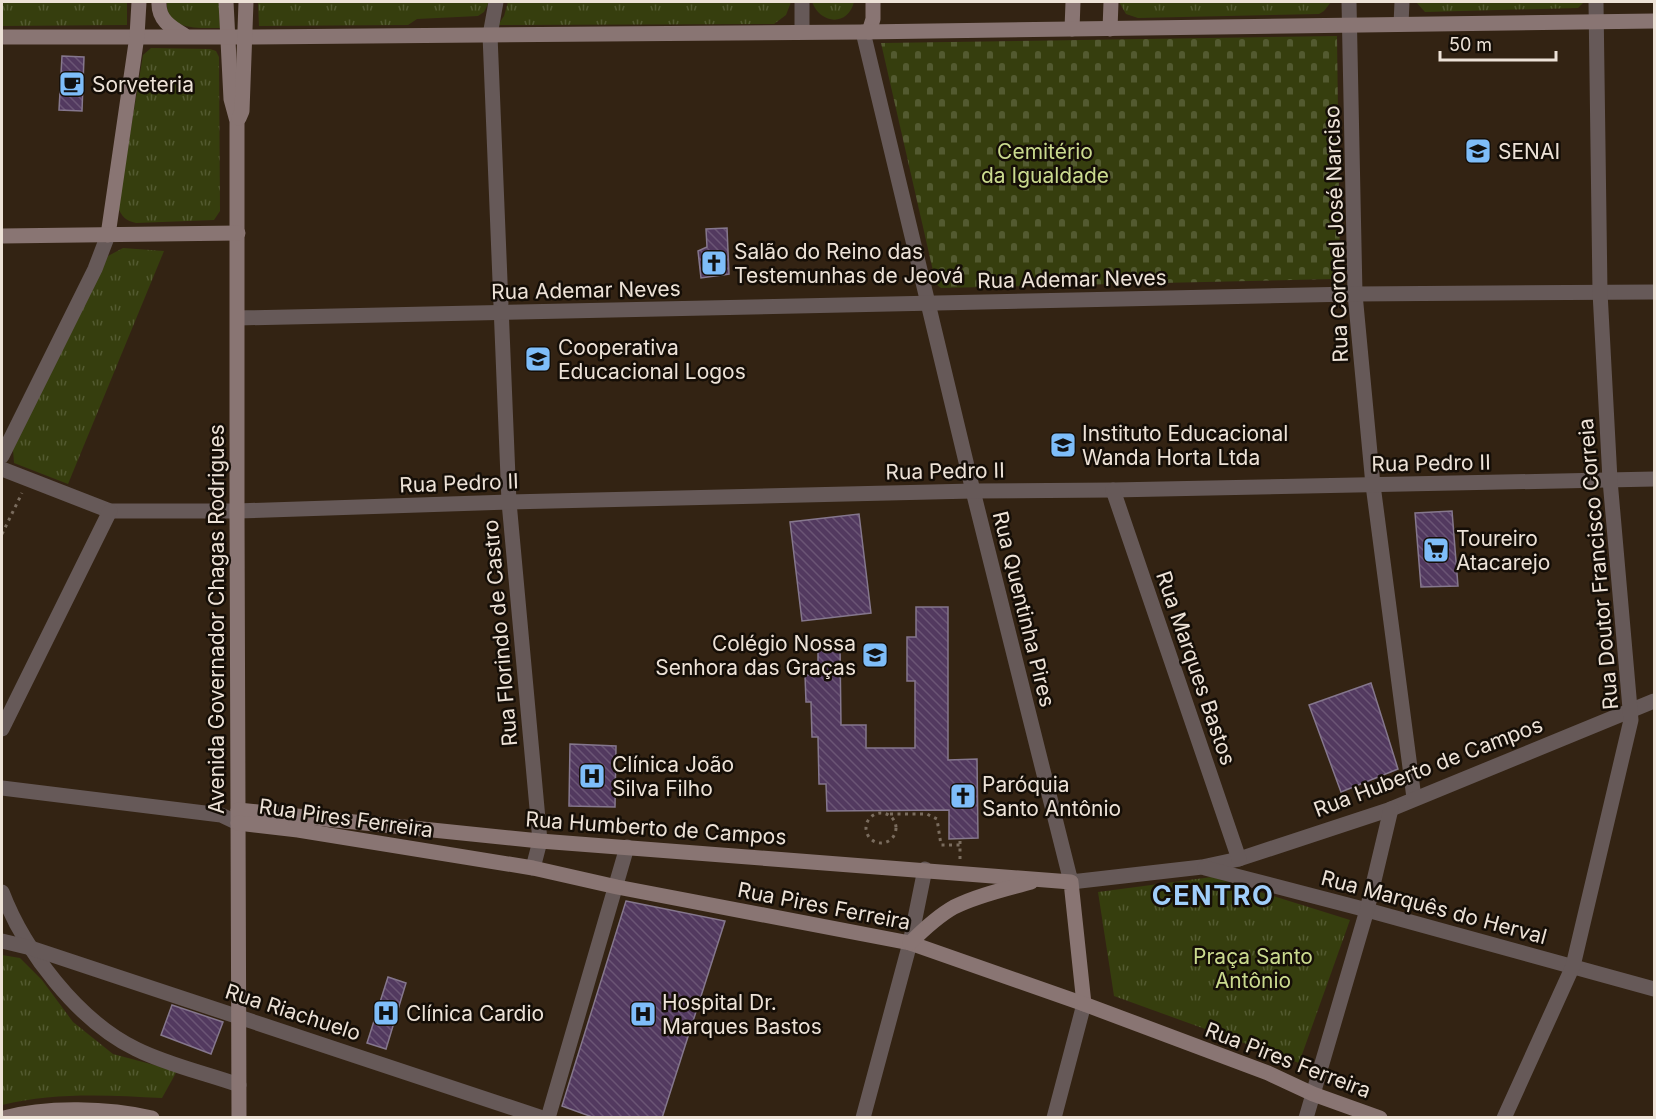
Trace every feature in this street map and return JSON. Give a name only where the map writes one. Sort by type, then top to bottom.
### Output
[{"type":"main road","points":[[108,235],[137,36],[138,2]]},
{"type":"main road","points":[[159,2],[161,15],[170,27],[185,36]]},
{"type":"main road","name":"Avenida Governador Chagas Rodrigues","points":[[226,2],[231,99],[237,121],[238,1016],[242,1116]]},
{"type":"main road","name":"Avenida Governador Chagas Rodrigues","points":[[237,121],[242,111],[246,2]]},
{"type":"main road","points":[[866,32],[873,19],[873,2]]},
{"type":"main road","points":[[1072,29],[1073,2]]},
{"type":"main road","points":[[1110,29],[1111,2]]},
{"type":"main road","points":[[2,37],[866,32],[1654,21]]},
{"type":"main road","points":[[2,236],[238,233]]},
{"type":"main road","name":"Rua Humberto de Campos","points":[[238,817],[1071,882]]},
{"type":"main road","name":"Rua Pires Ferreira","points":[[238,817],[298,830],[533,868],[617,887],[910,943],[1084,1004],[1380,1118]]},
{"type":"main road","points":[[910,943],[953,908],[970,900],[1040,879]]},
{"type":"main road","points":[[1071,882],[1084,1004]]},
{"type":"main road","points":[[11,1117],[70,1110],[125,1112],[152,1118]]},
{"type":"street","name":"Rua Florindo de Castro","points":[[496,2],[490,35],[500,313],[509,502],[540,841],[533,868]]},
{"type":"street","points":[[801,32],[802,2]]},
{"type":"street","name":"Rua Coronel José Narciso","points":[[1349,2],[1355,294],[1373,485],[1414,798]]},
{"type":"street","points":[[1401,24],[1402,2]]},
{"type":"street","name":"Rua Doutor Francisco Correia","points":[[1504,1118],[1573,966],[1631,720],[1610,480],[1600,292],[1596,2]]},
{"type":"street","name":"Rua Quentinha Pires","points":[[866,32],[973,491],[1071,882]]},
{"type":"street","points":[[2,456],[95,269],[108,235]]},
{"type":"street","name":"Rua Ademar Neves","points":[[238,318],[1355,294],[1654,292]]},
{"type":"street","points":[[2,469],[110,511],[2,729]]},
{"type":"street","name":"Rua Pedro II","points":[[110,511],[237,511],[973,491],[1654,479]]},
{"type":"street","name":"Rua Marques Bastos","points":[[1113,490],[1239,859]]},
{"type":"street","name":"Rua Huberto de Campos","points":[[1071,882],[1202,867],[1239,859],[1391,809],[1654,701]]},
{"type":"street","points":[[2,788],[238,817]]},
{"type":"street","points":[[1306,1118],[1367,910],[1391,809]]},
{"type":"street","points":[[548,1118],[627,847]]},
{"type":"street","name":"Rua Marquês do Herval","points":[[1202,867],[1654,989]]},
{"type":"street","points":[[863,1118],[910,943],[925,869]]},
{"type":"street","points":[[2,892],[31,948],[68,998],[135,1049],[239,1084]]},
{"type":"street","name":"Rua Riachuelo","points":[[2,941],[31,948],[543,1118]]},
{"type":"street","points":[[1054,1118],[1084,1004]]},
{"type":"path","points":[[2,534],[29,480]]},
{"type":"path","points":[[888,814],[895,820],[897,829],[894,837],[880,843],[869,839],[865,831],[866,822],[871,815],[880,812],[927,814],[937,819],[941,845],[961,845]]},
{"type":"green space","points":[[2,2],[127,2],[127,25],[2,26]]},
{"type":"green space","points":[[167,2],[219,2],[220,28],[185,26],[178,23],[168,11]]},
{"type":"green space","points":[[258,2],[489,2],[484,12],[478,16],[417,19],[408,25],[259,26]]},
{"type":"green space","points":[[508,2],[791,2],[786,15],[774,24],[498,25],[504,16]]},
{"type":"green space","points":[[812,2],[854,2],[846,15],[834,20],[822,15]]},
{"type":"green space","points":[[1119,2],[1331,2],[1319,14],[1138,18],[1126,14]]},
{"type":"green space","points":[[1416,2],[1584,2],[1578,8],[1425,12]]},
{"type":"green space","name":"Cemitério da Igualdade","points":[[1337,36],[1340,274],[1335,279],[941,288],[936,284],[881,43]]},
{"type":"green space","points":[[151,48],[210,49],[216,51],[219,57],[220,211],[214,220],[136,223],[124,218],[118,207],[143,55]]},
{"type":"green space","points":[[123,248],[164,251],[68,484],[14,463],[13,450],[108,256]]},
{"type":"green space","name":"Praça Santo Antônio","points":[[1212,877],[1350,920],[1299,1063],[1114,996],[1098,892]]},
{"type":"green space","points":[[2,955],[20,958],[42,980],[73,1022],[113,1054],[177,1071],[162,1098],[62,1096],[2,1105]]},
{"type":"building","name":"Sorveteria","points":[[62,56],[84,57],[82,111],[59,110]]},
{"type":"building","name":"Salão do Reino das Testemunhas de Jeová","points":[[727,228],[729,274],[701,278],[698,251],[707,247],[706,229]]},
{"type":"building","name":"Toureiro Atacarejo","points":[[1452,511],[1458,586],[1421,587],[1415,513]]},
{"type":"building","points":[[859,514],[871,613],[802,621],[790,522]]},
{"type":"building","points":[[916,607],[948,607],[948,760],[977,759],[978,838],[949,839],[949,810],[827,811],[826,784],[819,784],[818,737],[812,737],[811,702],[806,702],[805,675],[818,675],[818,648],[840,648],[841,725],[866,725],[866,748],[915,748],[915,681],[907,681],[907,637],[916,637]]},
{"type":"building","points":[[1371,683],[1398,769],[1341,792],[1309,705]]},
{"type":"building","name":"Clínica João Silva Filho","points":[[570,744],[616,746],[615,807],[569,806]]},
{"type":"building","name":"Hospital Dr. Marques Bastos","points":[[626,901],[725,921],[662,1118],[595,1118],[562,1106]]},
{"type":"building","name":"Clínica Cardio","points":[[388,977],[406,983],[386,1049],[367,1043]]},
{"type":"building","points":[[172,1005],[223,1022],[211,1054],[161,1035]]},
{"type":"place","name":"Sorveteria","points":[[72,84]]},
{"type":"place","name":"SENAI","points":[[1478,151]]},
{"type":"place","name":"Salão do Reino das Testemunhas de Jeová","points":[[714,263]]},
{"type":"place","name":"Cooperativa Educacional Logos","points":[[538,359]]},
{"type":"place","name":"Instituto Educacional Wanda Horta Ltda","points":[[1063,445]]},
{"type":"place","name":"Toureiro Atacarejo","points":[[1436,550]]},
{"type":"place","name":"Colégio Nossa Senhora das Graças","points":[[875,655]]},
{"type":"place","name":"Clínica João Silva Filho","points":[[592,776]]},
{"type":"place","name":"Paróquia Santo Antônio","points":[[963,796]]},
{"type":"place","name":"Clínica Cardio","points":[[386,1013]]},
{"type":"place","name":"Hospital Dr. Marques Bastos","points":[[643,1014]]},
{"type":"district","name":"CENTRO","points":[[1213,895]]}]
